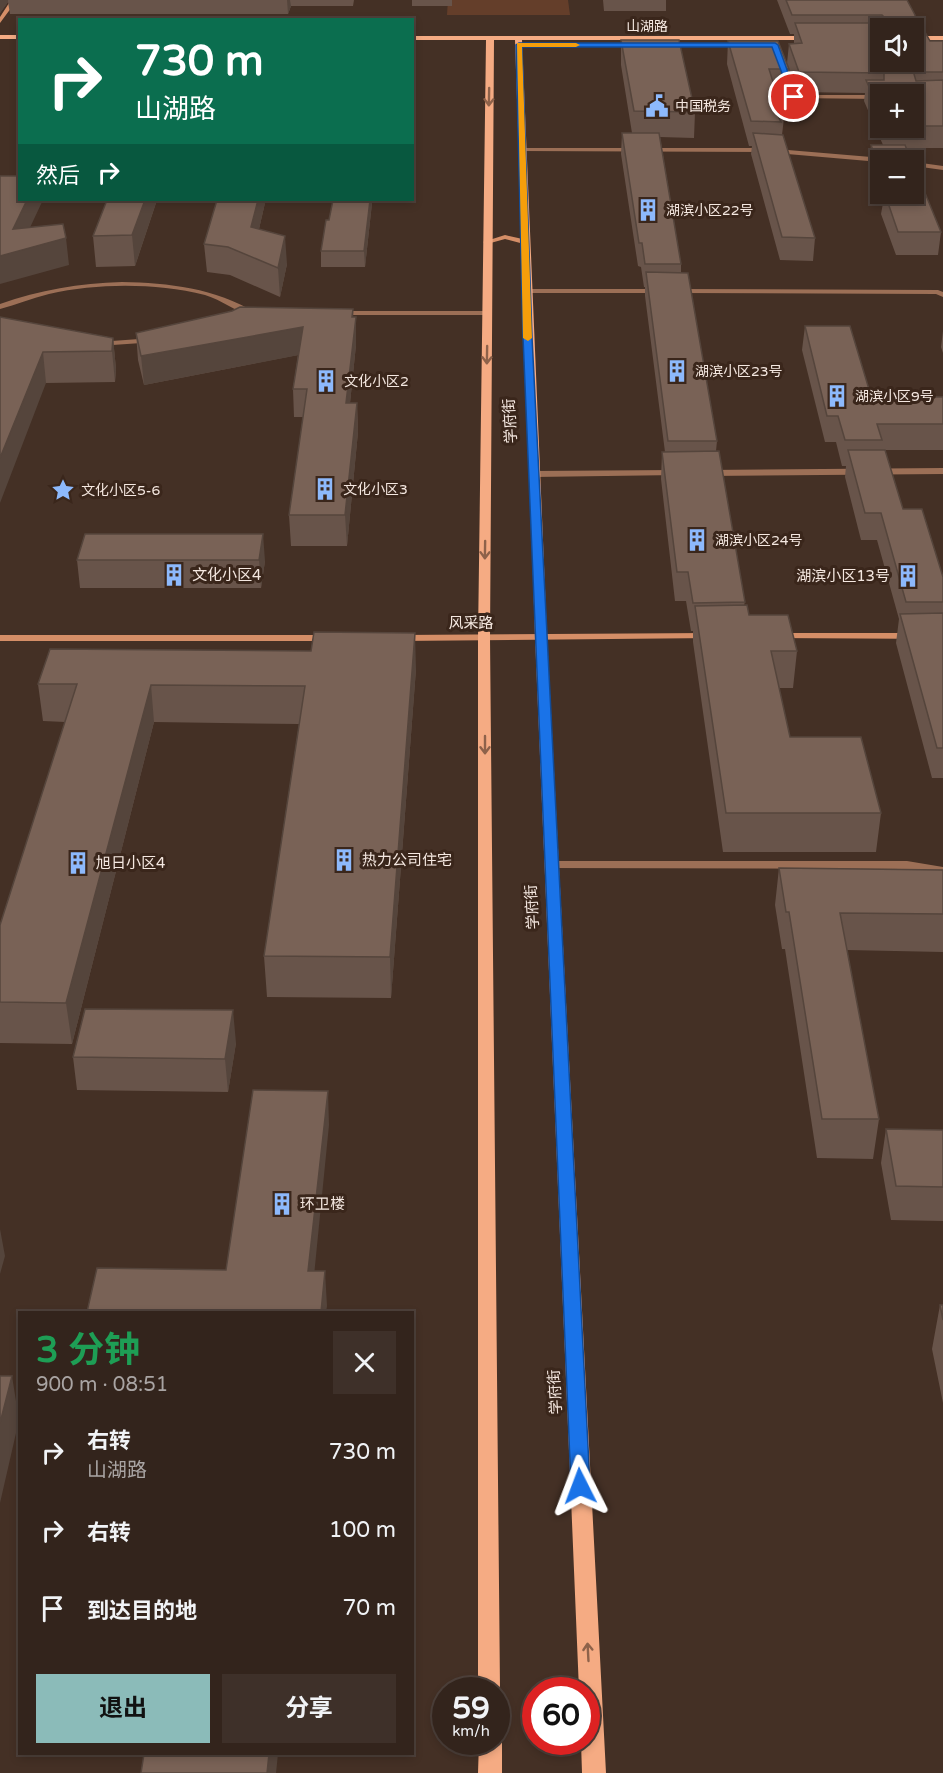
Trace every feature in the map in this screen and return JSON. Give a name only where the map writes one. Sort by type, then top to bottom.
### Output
[{"type":"main road","points":[[0,21],[14,0]]},
{"type":"main road","points":[[0,37],[18,37]]},
{"type":"main road","name":"山湖路","points":[[414,38],[490,42]]},
{"type":"main road","points":[[924,38],[943,38]]},
{"type":"main road","name":"山湖路","points":[[414,45],[519,41],[822,42]]},
{"type":"main road","name":"学府街","points":[[519,41],[526,291],[594,1773]]},
{"type":"main road","name":"学府街","points":[[489,1677],[484,638],[490,42]]},
{"type":"main road","points":[[0,44],[18,44]]},
{"type":"main road","points":[[924,45],[943,45]]},
{"type":"main road","points":[[487,242],[505,237],[524,242]]},
{"type":"main road","name":"风采路","points":[[386,638],[718,636]]},
{"type":"main road","points":[[765,636],[943,636]]},
{"type":"main road","points":[[0,638],[339,638]]},
{"type":"main road","points":[[490,1755],[490,1773]]},
{"type":"street","points":[[779,56],[794,97],[870,97]]},
{"type":"street","points":[[521,150],[764,150],[870,159]]},
{"type":"street","points":[[924,165],[943,168]]},
{"type":"street","points":[[526,291],[940,293],[943,282]]},
{"type":"street","points":[[0,307],[38,295],[72,288],[131,284],[198,292],[223,299],[249,313]]},
{"type":"street","points":[[238,318],[249,313],[260,313]]},
{"type":"street","points":[[332,313],[487,313]]},
{"type":"street","points":[[92,344],[164,339]]},
{"type":"street","points":[[534,474],[943,471]]},
{"type":"street","points":[[551,865],[907,865],[943,871]]},
{"type":"shaded area","points":[[448,0],[568,0],[570,15],[447,15]]},
{"type":"building","points":[[786,0],[907,0],[915,18],[884,18],[882,15],[792,15]]},
{"type":"building","points":[[795,23],[870,23],[870,72],[916,72],[914,74],[916,81],[943,80],[943,126],[924,126],[924,84],[870,84],[870,89],[866,80],[884,80],[884,73],[799,72],[789,44],[802,43]]},
{"type":"building","points":[[924,30],[930,41],[943,41],[943,72],[924,72]]},
{"type":"building","points":[[621,40],[679,40],[695,112],[634,111]]},
{"type":"building","points":[[728,41],[778,41],[789,69],[769,69],[784,118],[779,118],[781,122],[751,121]]},
{"type":"building","name":"湖滨小区22号","points":[[622,133],[659,133],[681,264],[645,264],[642,243],[639,243]]},
{"type":"building","points":[[753,133],[783,135],[815,238],[782,237]]},
{"type":"building","points":[[871,145],[905,145],[907,150],[873,150]]},
{"type":"building","points":[[0,176],[18,176],[18,201],[27,201],[13,229],[63,224],[66,238],[0,256]]},
{"type":"building","points":[[924,190],[941,232],[898,232],[888,204],[924,204]]},
{"type":"building","points":[[107,201],[145,201],[132,235],[93,236]]},
{"type":"building","points":[[217,201],[258,201],[251,227],[285,236],[278,268],[228,247],[204,244]]},
{"type":"building","points":[[333,201],[370,201],[364,251],[321,251],[326,220],[329,220]]},
{"type":"building","name":"湖滨小区23号","points":[[646,272],[688,273],[717,441],[668,441]]},
{"type":"building","points":[[240,307],[353,309],[352,317],[356,317],[346,403],[357,403],[345,515],[289,515],[307,389],[293,389],[303,327],[141,356],[136,333],[232,311]]},
{"type":"building","points":[[0,317],[113,338],[112,351],[43,352],[0,458]]},
{"type":"building","points":[[805,326],[850,326],[871,396],[943,397],[943,424],[877,424],[882,440],[845,440],[838,416],[827,416]]},
{"type":"building","points":[[848,450],[885,450],[903,509],[922,509],[943,577],[943,602],[906,602],[881,513],[865,513]]},
{"type":"building","name":"湖滨小区24号","points":[[719,451],[745,602],[693,603],[688,572],[677,572],[662,452]]},
{"type":"building","points":[[85,534],[263,534],[259,560],[77,560]]},
{"type":"building","points":[[747,605],[749,615],[788,615],[797,651],[771,651],[790,737],[861,737],[881,813],[726,813],[695,606]]},
{"type":"building","points":[[943,613],[943,748],[937,748],[900,614]]},
{"type":"building","points":[[314,632],[415,633],[390,957],[264,956],[305,686],[151,685],[66,1003],[0,1002],[0,925],[77,684],[38,684],[50,649],[311,651]]},
{"type":"building","points":[[779,868],[943,870],[943,914],[840,913],[879,1119],[822,1119],[789,912],[786,912]]},
{"type":"building","points":[[85,1009],[233,1010],[225,1059],[73,1057]]},
{"type":"building","points":[[253,1090],[328,1091],[308,1271],[325,1271],[321,1311],[87,1311],[97,1268],[226,1270]]},
{"type":"building","points":[[886,1129],[943,1130],[943,1187],[896,1186]]},
{"type":"building","points":[[0,1376],[12,1376],[0,1423]]},
{"type":"building","points":[[144,1755],[269,1755],[267,1773],[141,1773]]},
{"type":"slow traffic","points":[[528,338],[519,45],[576,45]]},
{"type":"place","name":"中国税务","points":[[657,106]]},
{"type":"place","name":"湖滨小区22号","points":[[648,210]]},
{"type":"place","name":"湖滨小区23号","points":[[677,371]]},
{"type":"place","name":"文化小区2","points":[[326,381]]},
{"type":"place","name":"湖滨小区9号","points":[[837,396]]},
{"type":"place","name":"文化小区3","points":[[325,489]]},
{"type":"place","name":"文化小区5-6","points":[[63,490]]},
{"type":"place","name":"湖滨小区24号","points":[[697,540]]},
{"type":"place","name":"文化小区4","points":[[174,575]]},
{"type":"place","name":"湖滨小区13号","points":[[908,576]]},
{"type":"place","name":"热力公司住宅","points":[[344,860]]},
{"type":"place","name":"旭日小区4","points":[[78,863]]},
{"type":"place","name":"环卫楼","points":[[282,1204]]},
{"type":"route","points":[[580,1486],[528,337],[519,45],[775,45],[794,97]]}]
